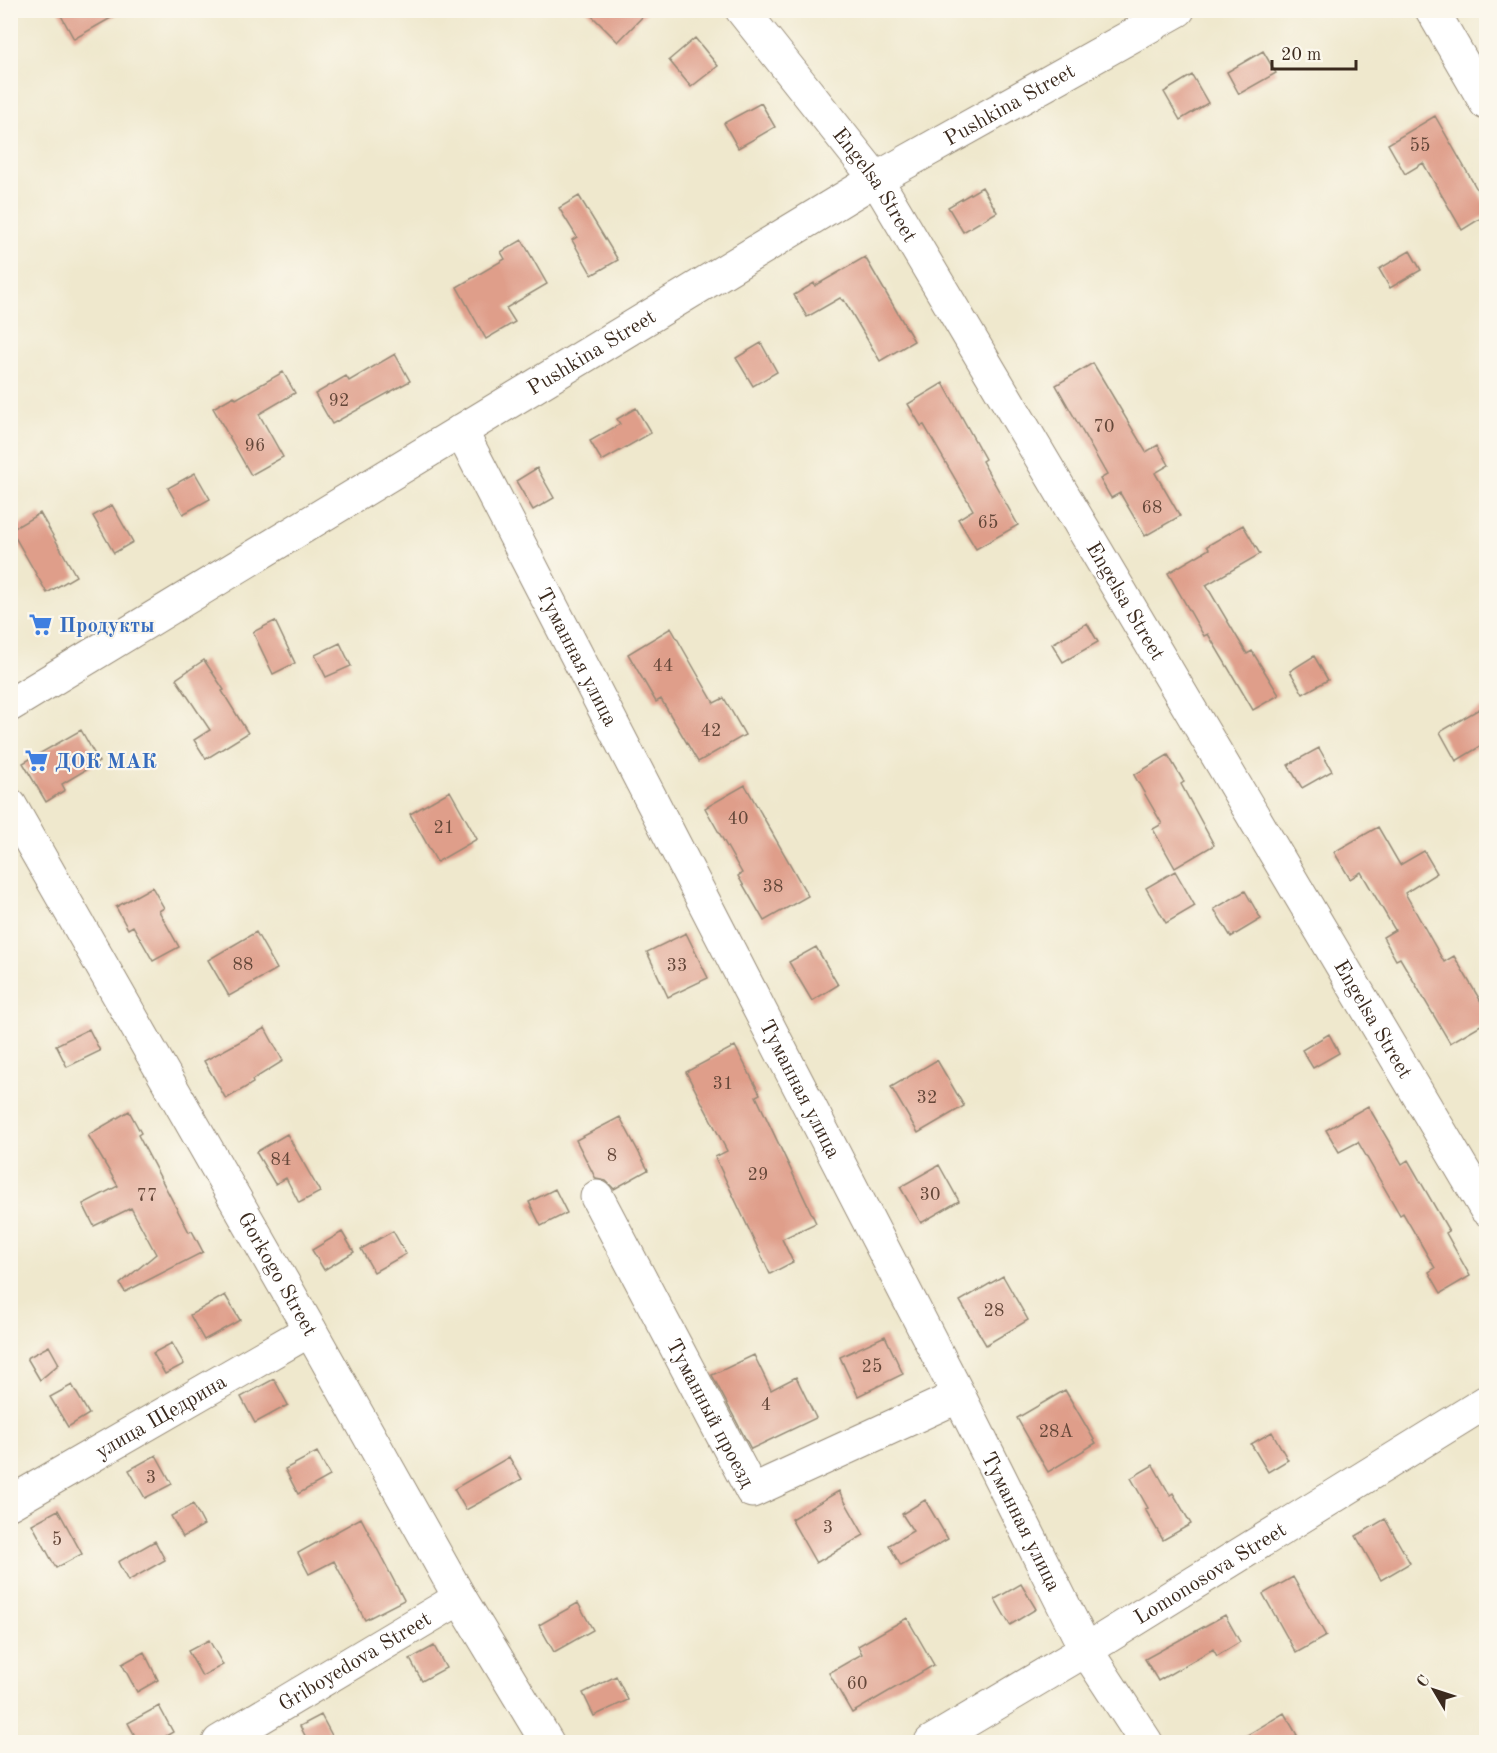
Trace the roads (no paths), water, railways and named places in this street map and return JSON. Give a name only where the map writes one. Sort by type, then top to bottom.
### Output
[{"type":"street","name":"Engelsa Street","points":[[742,10],[876,179],[1486,1209]]},
{"type":"street","name":"Pushkina Street","points":[[10,705],[876,179],[1178,10]]},
{"type":"street","points":[[1432,10],[1486,103]]},
{"type":"street","name":"Туманная улица","points":[[461,431],[959,1396],[1086,1650],[1146,1743]]},
{"type":"street","name":"Gorkogo Street","points":[[10,805],[310,1330],[460,1598],[547,1743]]},
{"type":"street","name":"Туманный проезд","points":[[597,1197],[752,1491],[959,1396]]},
{"type":"street","name":"улица Щедрина","points":[[10,1503],[310,1330]]},
{"type":"street","name":"Lomonosova Street","points":[[931,1743],[1086,1650],[1486,1402]]},
{"type":"street","name":"Griboyedova Street","points":[[219,1743],[460,1598]]},
{"type":"place","name":"Продукты","points":[[41,625]]},
{"type":"place","name":"ДОК МАК","points":[[37,761]]}]
